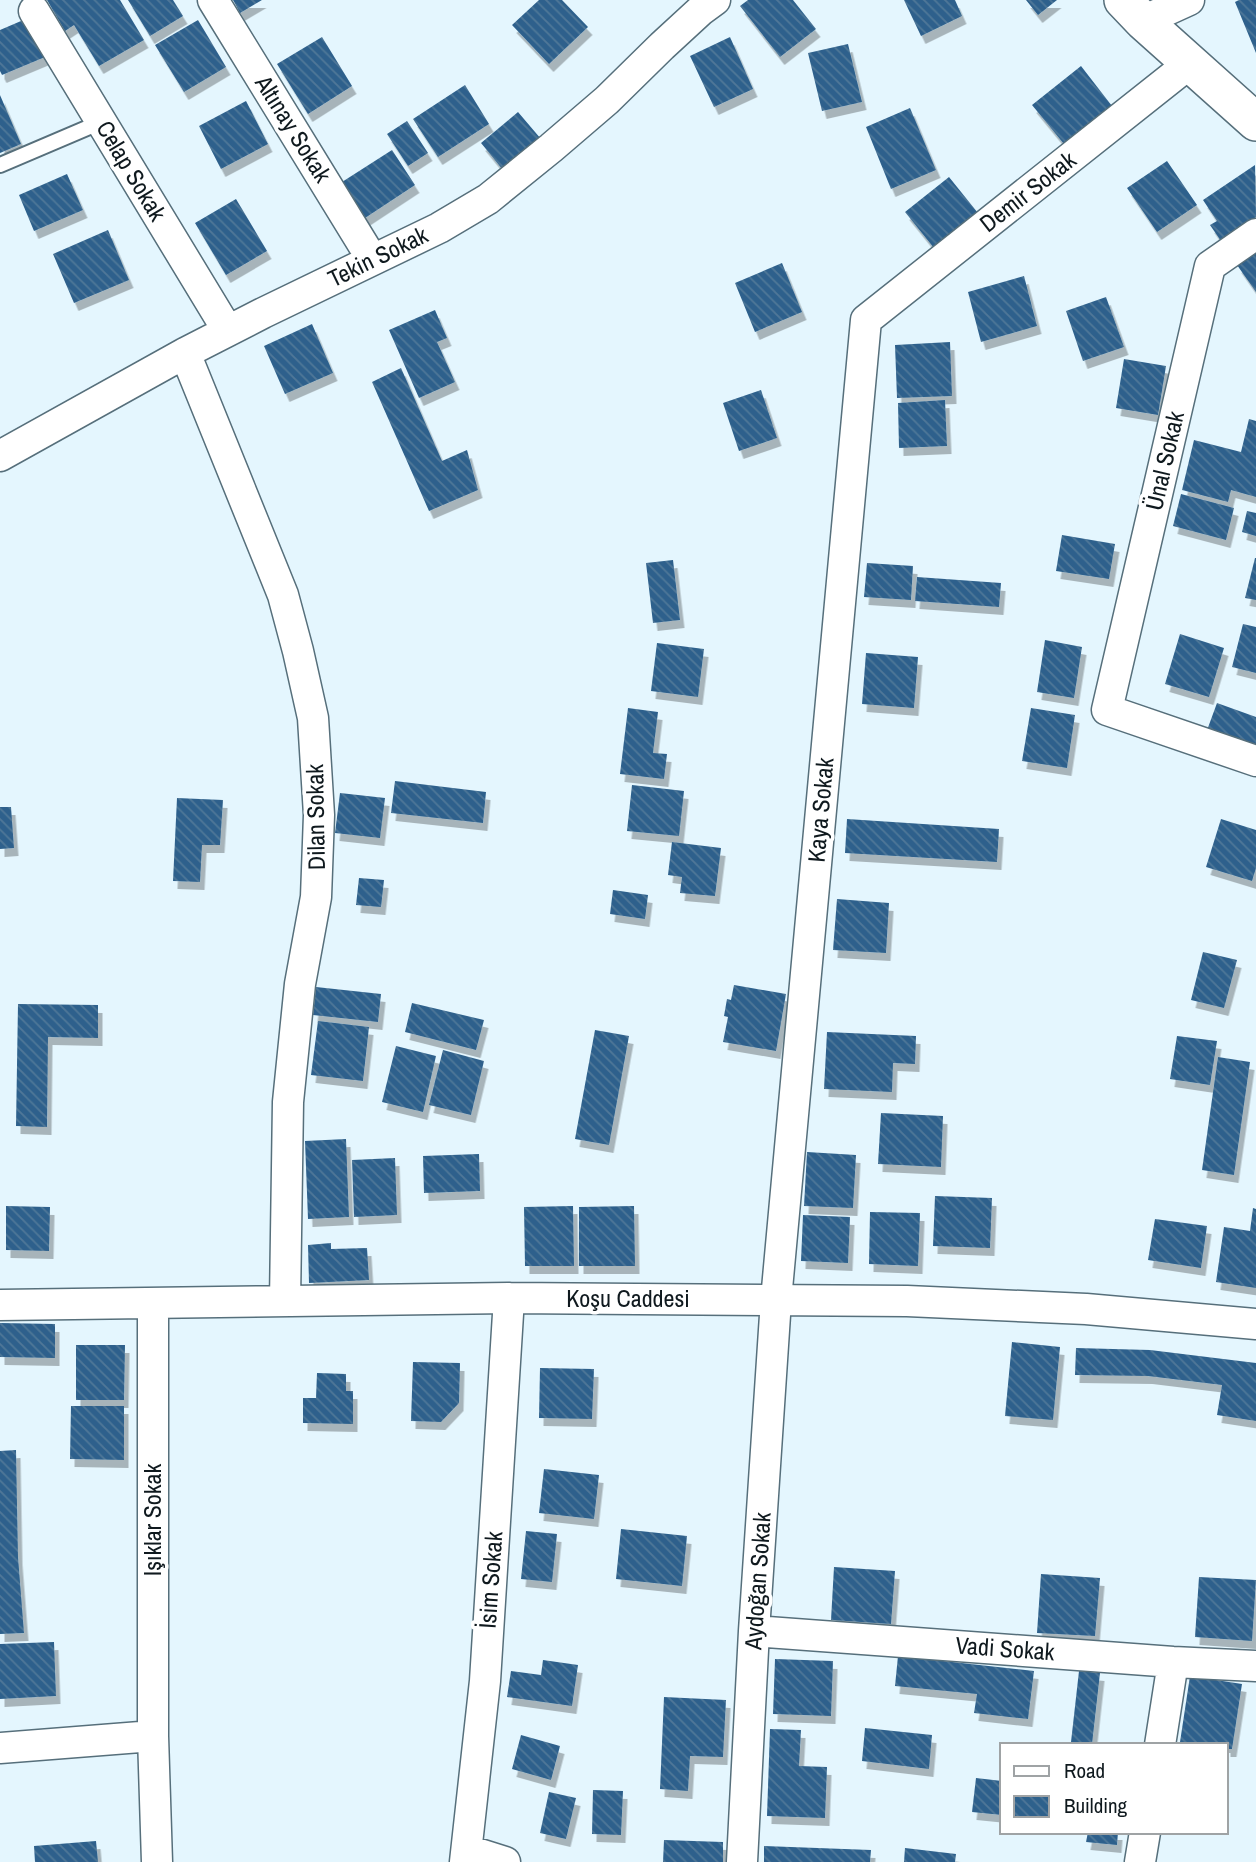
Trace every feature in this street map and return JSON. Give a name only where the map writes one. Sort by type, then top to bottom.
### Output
[{"type":"street","name":"Altınay Sokak","points":[[213,0],[372,259]]},
{"type":"street","name":"Tekin Sokak","points":[[0,456],[185,354],[439,228],[488,199],[607,100],[662,46],[715,0]]},
{"type":"street","points":[[1133,11],[1189,0]]},
{"type":"street","name":"Celap Sokak","points":[[34,11],[229,331]]},
{"type":"street","points":[[1133,11],[1256,122]]},
{"type":"street","name":"Demir Sokak","points":[[866,320],[1190,63]]},
{"type":"street","name":"Ünal Sokak","points":[[1256,234],[1210,266],[1107,710],[1256,761]]},
{"type":"street","name":"Kaya Sokak","points":[[776,1300],[866,320]]},
{"type":"street","name":"Dilan Sokak","points":[[185,354],[283,595],[313,718],[319,815],[316,897],[300,984],[288,1102],[285,1301]]},
{"type":"street","name":"Koşu Caddesi","points":[[0,1306],[509,1298],[906,1301],[1086,1309],[1256,1324]]},
{"type":"street","name":"İsim Sokak","points":[[466,1856],[485,1681],[509,1298]]},
{"type":"street","name":"Aydoğan Sokak","points":[[743,1862],[754,1631],[776,1300]]},
{"type":"street","name":"Işıklar Sokak","points":[[153,1303],[153,1737],[157,1862]]},
{"type":"street","name":"Vadi Sokak","points":[[754,1631],[1256,1666]]},
{"type":"street","points":[[1160,1743],[1173,1662]]},
{"type":"street","points":[[0,1748],[153,1737]]},
{"type":"street","points":[[1140,1862],[1145,1834]]},
{"type":"street","points":[[466,1856],[505,1862]]},
{"type":"lane","points":[[0,165],[101,121]]},
{"type":"building","points":[[47,0],[120,0],[144,40],[99,66],[74,25],[65,31]]},
{"type":"building","points":[[128,0],[173,0],[183,16],[150,36]]},
{"type":"building","points":[[233,0],[262,0],[240,13]]},
{"type":"building","points":[[539,0],[562,0],[588,27],[549,64],[512,25]]},
{"type":"building","points":[[748,0],[793,0],[816,29],[780,57],[740,6]]},
{"type":"building","points":[[904,0],[955,0],[962,16],[921,36]]},
{"type":"building","points":[[1026,0],[1057,0],[1038,15]]},
{"type":"building","points":[[1256,0],[1256,53],[1235,2]]},
{"type":"building","points":[[28,18],[45,57],[2,75],[0,30]]},
{"type":"building","points":[[198,20],[226,67],[184,92],[155,45]]},
{"type":"building","points":[[322,37],[352,86],[308,114],[277,64]]},
{"type":"building","points":[[730,37],[753,89],[714,107],[690,56]]},
{"type":"building","points":[[848,44],[862,102],[822,111],[808,53]]},
{"type":"building","points":[[1081,66],[1112,106],[1064,144],[1032,105]]},
{"type":"building","points":[[465,85],[489,124],[438,157],[413,119]]},
{"type":"building","points":[[0,95],[21,144],[0,153]]},
{"type":"building","points":[[246,101],[268,144],[221,169],[199,126]]},
{"type":"building","points":[[910,108],[936,170],[891,189],[866,127]]},
{"type":"building","points":[[518,112],[541,139],[503,170],[481,143]]},
{"type":"building","points":[[407,121],[428,153],[408,166],[387,134]]},
{"type":"building","points":[[392,150],[415,185],[365,218],[342,182]]},
{"type":"building","points":[[1167,161],[1197,205],[1157,232],[1127,188]]},
{"type":"building","points":[[1255,165],[1256,217],[1221,241],[1210,225],[1217,221],[1203,200]]},
{"type":"building","points":[[67,174],[83,210],[34,231],[19,195]]},
{"type":"building","points":[[949,177],[978,213],[934,248],[905,212]]},
{"type":"building","points":[[236,199],[267,251],[226,275],[195,223]]},
{"type":"building","points":[[108,230],[129,280],[74,303],[53,254]]},
{"type":"building","points":[[1256,252],[1256,292],[1237,265]]},
{"type":"building","points":[[782,263],[802,312],[755,332],[735,283]]},
{"type":"building","points":[[1024,276],[1037,326],[981,342],[968,292]]},
{"type":"building","points":[[1106,297],[1124,347],[1083,361],[1066,311]]},
{"type":"building","points":[[435,310],[447,338],[437,342],[455,382],[419,398],[389,330]]},
{"type":"building","points":[[312,324],[333,373],[285,394],[264,346]]},
{"type":"building","points":[[950,342],[952,396],[897,398],[895,345]]},
{"type":"building","points":[[1124,359],[1166,366],[1158,415],[1116,408]]},
{"type":"building","points":[[401,368],[442,461],[467,450],[478,490],[429,511],[372,382]]},
{"type":"building","points":[[761,390],[777,438],[739,451],[723,403]]},
{"type":"building","points":[[945,400],[947,446],[899,448],[898,403]]},
{"type":"building","points":[[1249,419],[1256,421],[1256,497],[1231,490],[1228,502],[1182,490],[1194,440],[1241,452]]},
{"type":"building","points":[[1181,494],[1234,508],[1226,540],[1173,526]]},
{"type":"building","points":[[1247,511],[1256,513],[1256,536],[1242,532]]},
{"type":"building","points":[[1062,535],[1115,544],[1109,579],[1056,571]]},
{"type":"building","points":[[1256,558],[1256,600],[1245,598]]},
{"type":"building","points":[[673,560],[680,620],[653,623],[646,563]]},
{"type":"building","points":[[867,563],[913,566],[911,600],[864,597]]},
{"type":"building","points":[[917,577],[1001,583],[999,607],[915,601]]},
{"type":"building","points":[[1243,624],[1256,627],[1256,673],[1232,667]]},
{"type":"building","points":[[1180,634],[1224,648],[1209,697],[1165,684]]},
{"type":"building","points":[[1045,640],[1082,647],[1074,698],[1037,692]]},
{"type":"building","points":[[657,643],[704,649],[698,697],[651,691]]},
{"type":"building","points":[[866,653],[918,657],[914,708],[862,704]]},
{"type":"building","points":[[1217,703],[1256,717],[1256,750],[1206,733]]},
{"type":"building","points":[[628,708],[658,712],[653,753],[667,754],[664,779],[620,774]]},
{"type":"building","points":[[1031,708],[1075,715],[1067,768],[1022,761]]},
{"type":"building","points":[[395,781],[486,792],[483,823],[391,813]]},
{"type":"building","points":[[632,785],[684,791],[679,836],[627,831]]},
{"type":"building","points":[[340,793],[385,798],[380,838],[335,833]]},
{"type":"building","points":[[177,798],[223,800],[220,845],[202,845],[200,882],[173,881]]},
{"type":"building","points":[[0,807],[11,807],[14,848],[0,849]]},
{"type":"building","points":[[847,819],[999,829],[997,862],[845,853]]},
{"type":"building","points":[[1221,819],[1256,830],[1256,868],[1252,881],[1206,867]]},
{"type":"building","points":[[672,842],[721,848],[715,896],[680,893],[682,877],[668,875]]},
{"type":"building","points":[[359,878],[384,880],[381,907],[356,905]]},
{"type":"building","points":[[613,890],[648,895],[645,919],[610,914]]},
{"type":"building","points":[[837,899],[889,903],[886,953],[833,950]]},
{"type":"building","points":[[1203,952],[1237,960],[1224,1008],[1191,1000]]},
{"type":"building","points":[[734,985],[786,994],[776,1051],[723,1042],[728,1017],[724,1016],[727,999],[731,1000]]},
{"type":"building","points":[[316,987],[381,994],[378,1022],[313,1015]]},
{"type":"building","points":[[412,1003],[484,1020],[476,1050],[405,1032]]},
{"type":"building","points":[[18,1004],[98,1005],[98,1038],[48,1037],[47,1127],[16,1126]]},
{"type":"building","points":[[318,1021],[369,1027],[363,1081],[311,1075]]},
{"type":"building","points":[[595,1030],[629,1036],[609,1145],[575,1139]]},
{"type":"building","points":[[827,1032],[916,1036],[915,1064],[893,1063],[892,1092],[824,1089]]},
{"type":"building","points":[[1177,1036],[1217,1041],[1210,1085],[1170,1079]]},
{"type":"building","points":[[396,1046],[436,1056],[423,1112],[382,1102]]},
{"type":"building","points":[[443,1050],[484,1061],[471,1115],[429,1105]]},
{"type":"building","points":[[1218,1057],[1250,1062],[1234,1175],[1202,1170]]},
{"type":"building","points":[[881,1113],[943,1116],[941,1167],[878,1164]]},
{"type":"building","points":[[346,1139],[349,1217],[308,1219],[305,1141]]},
{"type":"building","points":[[807,1152],[856,1155],[853,1208],[804,1206]]},
{"type":"building","points":[[479,1154],[480,1191],[424,1193],[423,1156]]},
{"type":"building","points":[[395,1158],[397,1215],[354,1217],[352,1160]]},
{"type":"building","points":[[935,1196],[992,1198],[990,1248],[933,1246]]},
{"type":"building","points":[[6,1206],[50,1207],[49,1251],[6,1250]]},
{"type":"building","points":[[573,1206],[574,1266],[525,1266],[524,1207]]},
{"type":"building","points":[[634,1206],[635,1266],[579,1266],[579,1207]]},
{"type":"building","points":[[1253,1208],[1256,1209],[1256,1288],[1216,1282],[1224,1227],[1250,1231]]},
{"type":"building","points":[[870,1212],[920,1213],[918,1266],[869,1264]]},
{"type":"building","points":[[803,1215],[850,1217],[848,1263],[801,1261]]},
{"type":"building","points":[[1155,1219],[1207,1226],[1201,1268],[1148,1260]]},
{"type":"building","points":[[331,1243],[331,1249],[367,1248],[369,1280],[309,1283],[308,1245]]},
{"type":"building","points":[[0,1323],[55,1324],[55,1358],[0,1357]]},
{"type":"building","points":[[1012,1342],[1060,1347],[1053,1420],[1005,1416]]},
{"type":"building","points":[[76,1345],[125,1345],[124,1400],[76,1400]]},
{"type":"building","points":[[1076,1348],[1150,1350],[1256,1363],[1256,1421],[1217,1415],[1222,1385],[1148,1376],[1075,1375]]},
{"type":"building","points":[[413,1362],[460,1363],[459,1403],[441,1422],[411,1421]]},
{"type":"building","points":[[540,1368],[594,1369],[592,1419],[539,1418]]},
{"type":"building","points":[[317,1373],[346,1374],[346,1391],[353,1391],[353,1424],[303,1423],[303,1398],[316,1398]]},
{"type":"building","points":[[71,1406],[124,1406],[124,1460],[70,1459]]},
{"type":"building","points":[[16,1450],[18,1557],[24,1633],[0,1634],[0,1451]]},
{"type":"building","points":[[544,1469],[599,1475],[594,1519],[539,1513]]},
{"type":"building","points":[[621,1529],[687,1536],[682,1586],[616,1579]]},
{"type":"building","points":[[526,1531],[557,1534],[552,1582],[521,1579]]},
{"type":"building","points":[[834,1567],[895,1571],[891,1624],[831,1620]]},
{"type":"building","points":[[1041,1574],[1100,1578],[1095,1636],[1037,1633]]},
{"type":"building","points":[[1199,1577],[1256,1580],[1252,1641],[1195,1637]]},
{"type":"building","points":[[54,1642],[56,1696],[0,1699],[0,1644]]},
{"type":"building","points":[[898,1656],[1034,1671],[1028,1719],[974,1713],[977,1694],[895,1686]]},
{"type":"building","points":[[775,1659],[833,1661],[831,1716],[773,1714]]},
{"type":"building","points":[[543,1660],[578,1665],[572,1706],[507,1697],[511,1671],[541,1675]]},
{"type":"building","points":[[1079,1671],[1100,1673],[1092,1743],[1071,1742]]},
{"type":"building","points":[[1190,1676],[1242,1684],[1232,1749],[1228,1749],[1228,1743],[1180,1742]]},
{"type":"building","points":[[664,1697],[726,1700],[723,1757],[690,1756],[688,1791],[660,1789]]},
{"type":"building","points":[[865,1728],[932,1735],[929,1769],[862,1761]]},
{"type":"building","points":[[770,1729],[801,1730],[799,1766],[827,1767],[825,1818],[767,1816]]},
{"type":"building","points":[[521,1735],[560,1746],[551,1780],[512,1769]]},
{"type":"building","points":[[976,1778],[1000,1781],[1000,1815],[972,1812]]},
{"type":"building","points":[[593,1790],[623,1791],[621,1835],[592,1834]]},
{"type":"building","points":[[549,1792],[576,1798],[566,1839],[540,1833]]},
{"type":"building","points":[[1088,1834],[1118,1834],[1117,1845],[1086,1842]]},
{"type":"building","points":[[664,1840],[723,1842],[723,1862],[663,1862]]},
{"type":"building","points":[[96,1841],[98,1862],[35,1862],[34,1846]]},
{"type":"building","points":[[764,1846],[871,1850],[870,1862],[764,1862]]},
{"type":"building","points":[[905,1848],[956,1854],[955,1862],[904,1862]]}]
